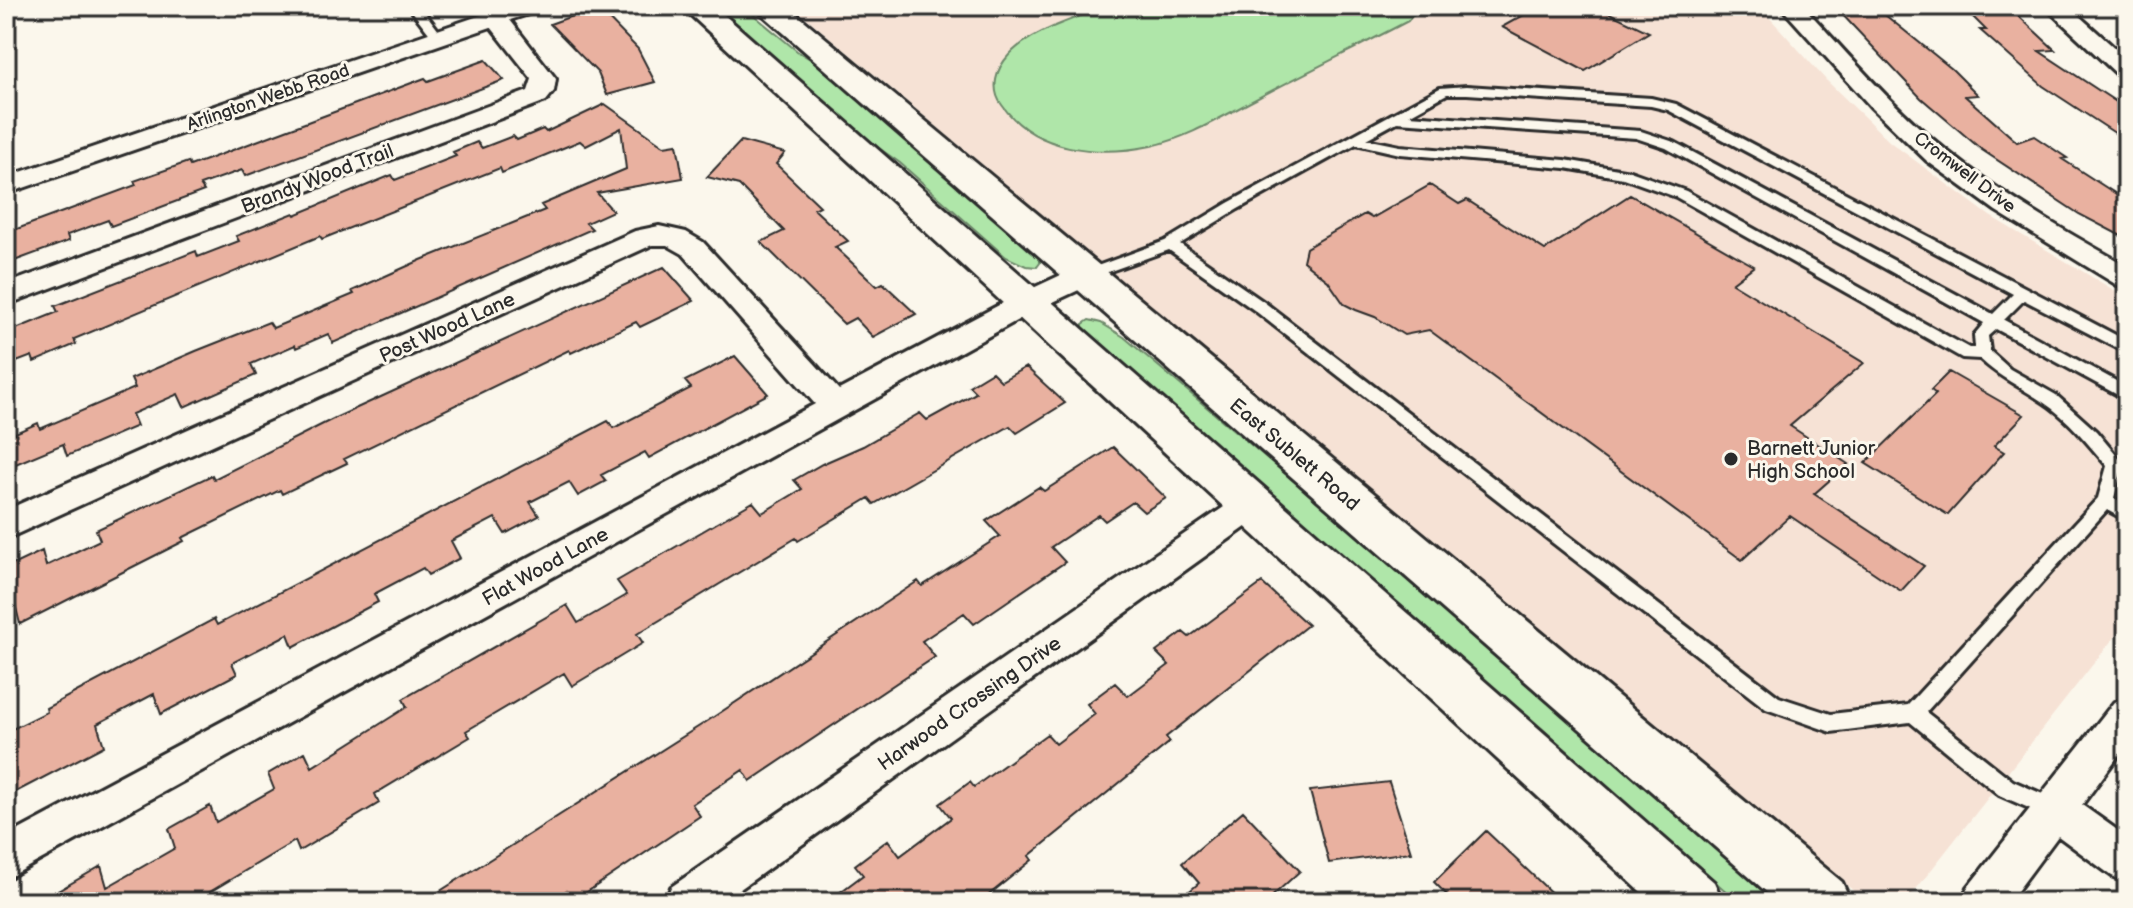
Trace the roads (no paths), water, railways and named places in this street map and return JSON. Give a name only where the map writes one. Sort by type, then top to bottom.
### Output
[{"type":"main road","points":[[696,6],[1694,902]]},
{"type":"main road","name":"East Sublett Road","points":[[768,6],[1822,902]]},
{"type":"street","name":"Arlington Webb Road","points":[[6,186],[530,6]]},
{"type":"street","name":"Cromwell Drive","points":[[1791,6],[1881,103],[1936,154],[1981,189],[2056,238],[2127,278]]},
{"type":"street","points":[[2055,6],[2127,71]]},
{"type":"street","name":"Brandy Wood Trail","points":[[6,295],[537,96],[542,91],[544,79],[496,18]]},
{"type":"street","name":"Post Wood Lane","points":[[6,525],[645,237],[659,235],[672,235],[693,248],[837,408]]},
{"type":"street","name":"Flat Wood Lane","points":[[6,859],[1026,303],[1086,275]]},
{"type":"street","name":"Harwood Crossing Drive","points":[[686,902],[1252,505]]},
{"type":"street","points":[[1983,902],[2127,714]]},
{"type":"street","points":[[2054,809],[2127,862]]},
{"type":"lane","points":[[414,6],[439,39]]},
{"type":"lane","points":[[1086,275],[1170,244],[1233,206],[1444,91],[1651,102],[1672,107],[2127,348]]},
{"type":"lane","points":[[1393,118],[1637,134],[1670,145],[2127,394]]},
{"type":"lane","points":[[1355,140],[1400,150],[1565,164],[1625,174],[1681,194],[1967,354],[1983,353]]},
{"type":"lane","points":[[1170,244],[1259,306],[1773,703],[1831,723],[1913,713],[2105,501],[2115,465],[2090,435],[2051,399],[2005,373],[1983,353],[1981,335],[2022,293]]},
{"type":"lane","points":[[2105,501],[2127,514]]},
{"type":"lane","points":[[1913,713],[2006,788],[2054,809]]},
{"type":"place","name":"Barnett Junior High School","points":[[1731,459]]}]
